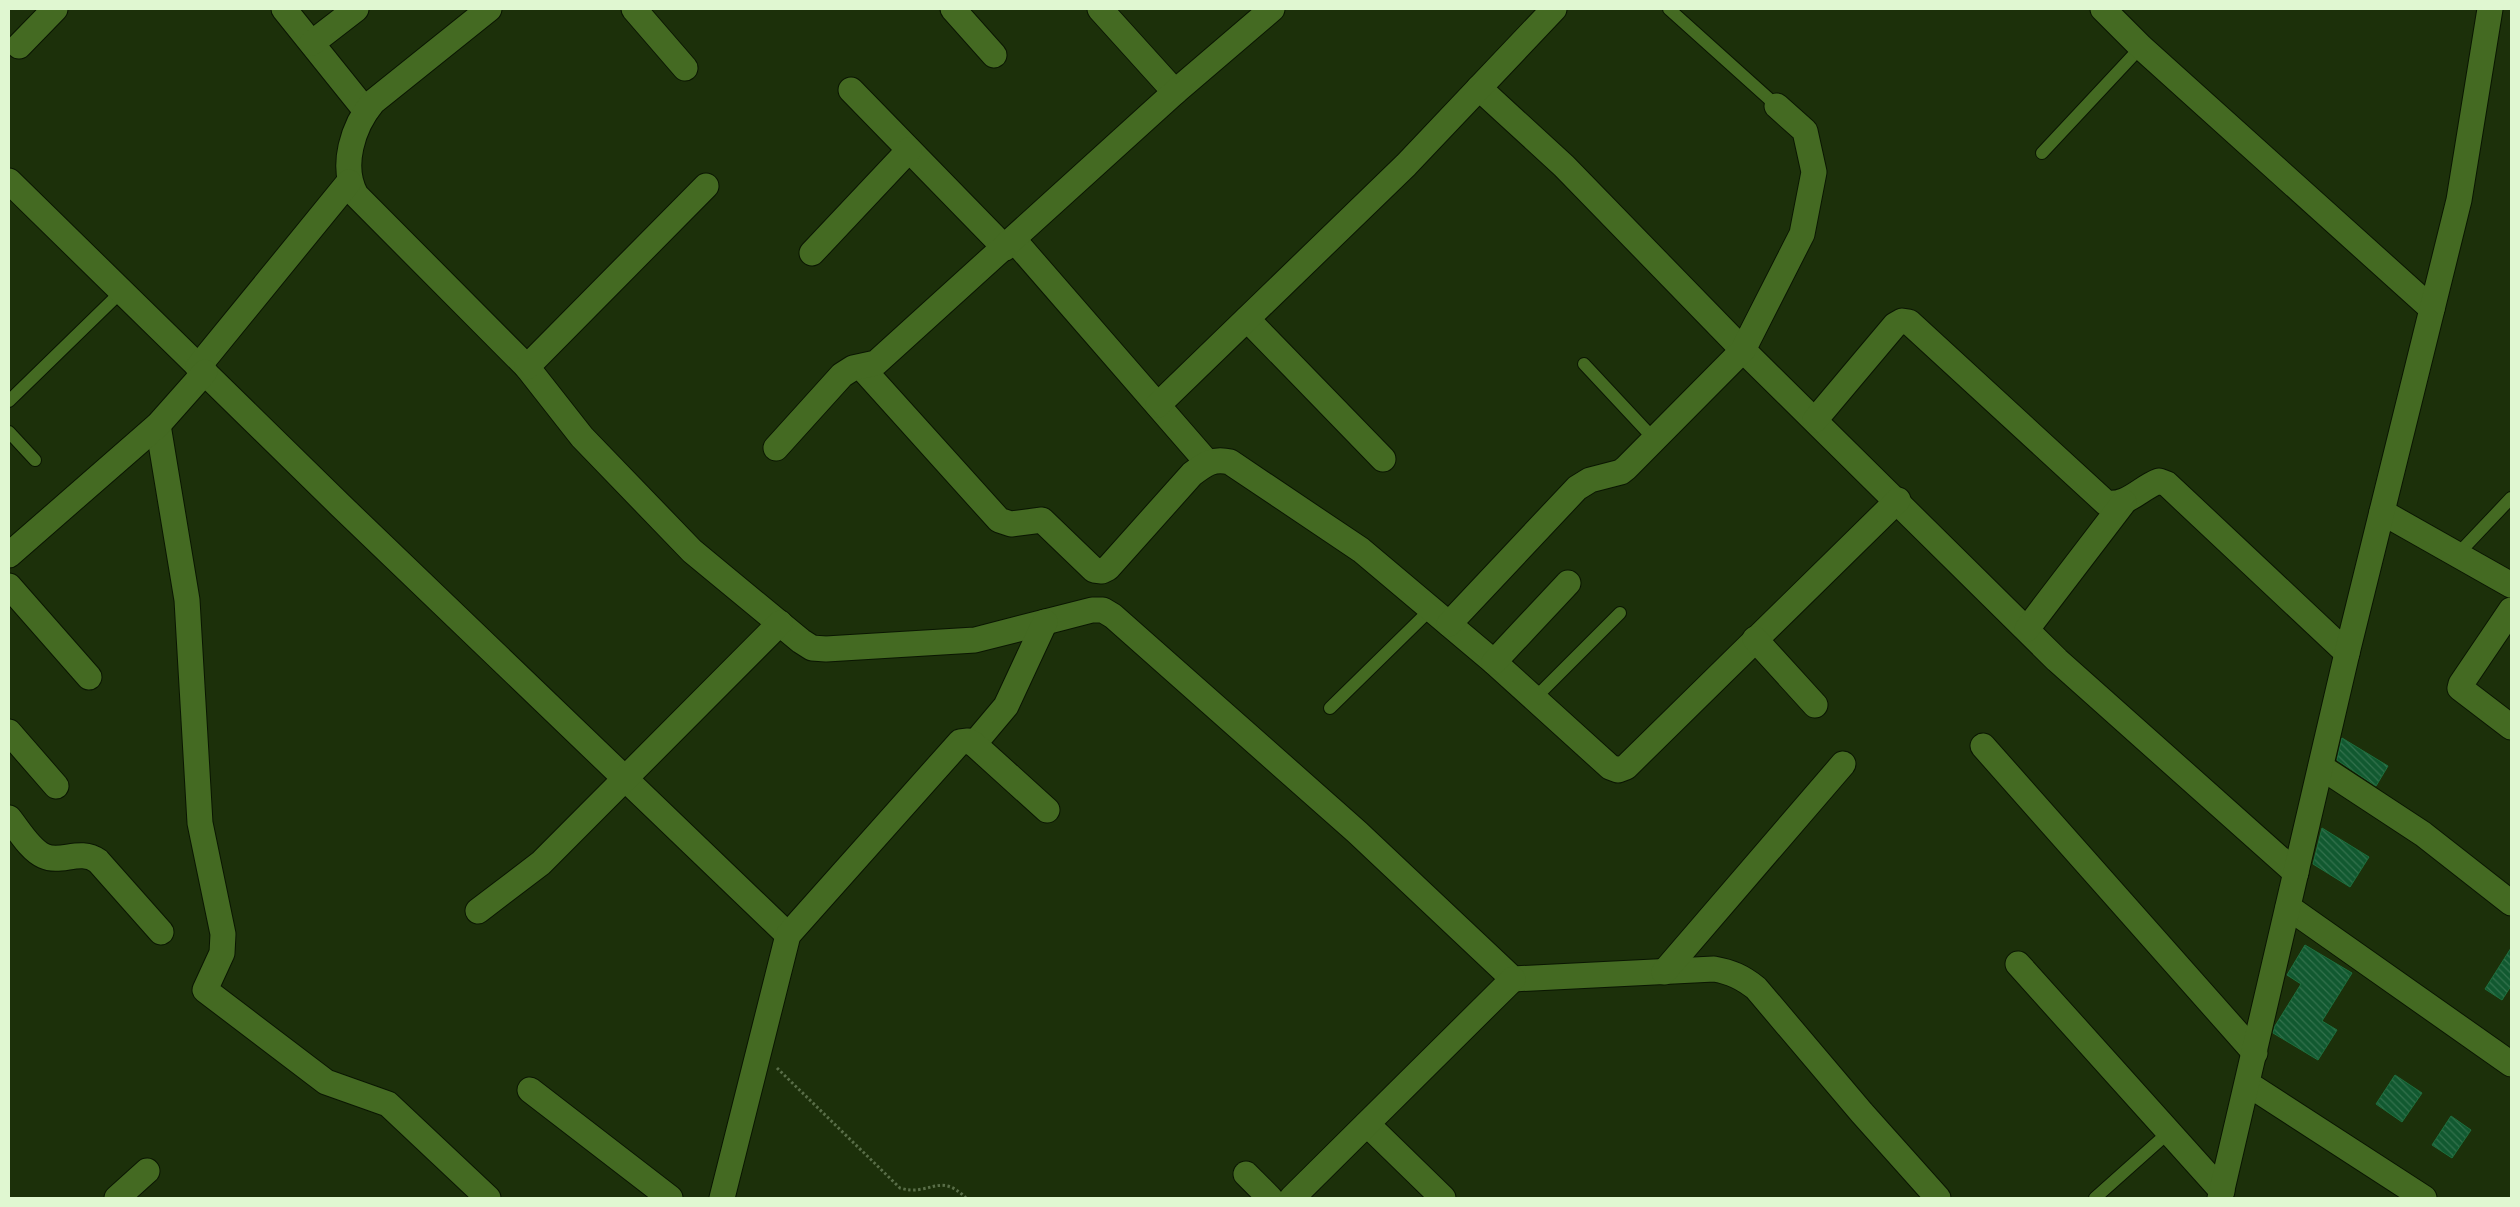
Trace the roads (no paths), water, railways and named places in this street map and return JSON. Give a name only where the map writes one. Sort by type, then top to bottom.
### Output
[{"type":"street","points":[[19,46],[55,9]]},
{"type":"street","points":[[284,9],[366,111]]},
{"type":"street","points":[[312,43],[356,9]]},
{"type":"street","points":[[489,9],[373,102],[356,130],[350,154],[349,182],[356,195],[527,367],[582,437],[692,551],[812,648],[826,649],[974,640],[1103,610],[1121,622],[1357,832],[1513,979]]},
{"type":"street","points":[[634,9],[685,68]]},
{"type":"street","points":[[953,9],[994,55]]},
{"type":"street","points":[[1100,9],[1175,92]]},
{"type":"street","points":[[776,448],[842,375],[853,368],[862,368],[876,363],[1175,92],[1272,9]]},
{"type":"street","points":[[1158,405],[1406,165],[1554,9]]},
{"type":"street","points":[[2103,9],[2141,47],[2432,309]]},
{"type":"street","points":[[2221,1196],[2347,653],[2459,200],[2490,9]]},
{"type":"street","points":[[1479,88],[1564,166],[1743,350],[1898,500],[2058,660],[2296,873]]},
{"type":"street","points":[[851,90],[909,150],[1009,244],[1158,405],[1208,462]]},
{"type":"street","points":[[1440,616],[1577,488],[1590,480],[1621,472],[1743,350],[1802,234],[1814,172],[1805,130],[1777,106]]},
{"type":"street","points":[[812,253],[909,150]]},
{"type":"street","points":[[9,181],[339,504],[788,935]]},
{"type":"street","points":[[9,555],[158,425],[349,182]]},
{"type":"street","points":[[527,367],[706,186]]},
{"type":"street","points":[[1247,319],[1383,459]]},
{"type":"street","points":[[1815,420],[1895,325],[1902,321],[1909,322],[2096,495],[2106,503],[2116,504],[2124,502]]},
{"type":"street","points":[[862,368],[999,520],[1011,524],[1042,520],[1094,570],[1102,571],[1108,568],[1192,474],[1208,462],[1221,460],[1238,467],[1362,550],[1494,662],[1610,767],[1618,770],[1626,767],[1898,500]]},
{"type":"street","points":[[158,425],[187,600],[200,823],[223,934],[222,953],[205,990],[326,1082],[388,1104],[488,1198]]},
{"type":"street","points":[[2027,629],[2124,502],[2150,484],[2159,481],[2167,484],[2347,653]]},
{"type":"street","points":[[2382,512],[2511,585]]},
{"type":"street","points":[[1098,610],[1102,571]]},
{"type":"street","points":[[1494,662],[1568,583]]},
{"type":"street","points":[[9,586],[89,678]]},
{"type":"street","points":[[2511,610],[2460,684],[2460,688],[2511,727]]},
{"type":"street","points":[[974,744],[1006,706],[1045,622]]},
{"type":"street","points":[[478,911],[541,863],[780,623]]},
{"type":"street","points":[[1755,639],[1815,705]]},
{"type":"street","points":[[9,732],[56,786]]},
{"type":"street","points":[[722,1198],[788,935],[960,742],[968,741],[974,744],[1046,810]]},
{"type":"street","points":[[1983,746],[2255,1053]]},
{"type":"street","points":[[1664,972],[1843,764]]},
{"type":"street","points":[[2321,767],[2423,834],[2511,903]]},
{"type":"street","points":[[9,818],[38,853],[45,857],[90,855],[161,932]]},
{"type":"street","points":[[2288,907],[2511,1064]]},
{"type":"street","points":[[2018,964],[2169,1132],[2221,1196]]},
{"type":"street","points":[[1292,1198],[1513,979],[1714,970],[1728,972],[1743,978],[1756,988],[1862,1113],[1938,1198]]},
{"type":"street","points":[[2248,1084],[2424,1198]]},
{"type":"street","points":[[530,1090],[670,1198]]},
{"type":"street","points":[[1367,1124],[1443,1198]]},
{"type":"street","points":[[117,1198],[147,1171]]},
{"type":"street","points":[[1246,1174],[1270,1198]]},
{"type":"lane","points":[[1669,9],[1777,106]]},
{"type":"lane","points":[[2042,153],[2141,47]]},
{"type":"lane","points":[[9,401],[122,291]]},
{"type":"lane","points":[[1584,364],[1654,439]]},
{"type":"lane","points":[[9,432],[35,460]]},
{"type":"lane","points":[[2457,555],[2511,498]]},
{"type":"lane","points":[[1535,698],[1620,613]]},
{"type":"lane","points":[[1330,708],[1440,616]]},
{"type":"lane","points":[[2095,1198],[2169,1132]]}]
